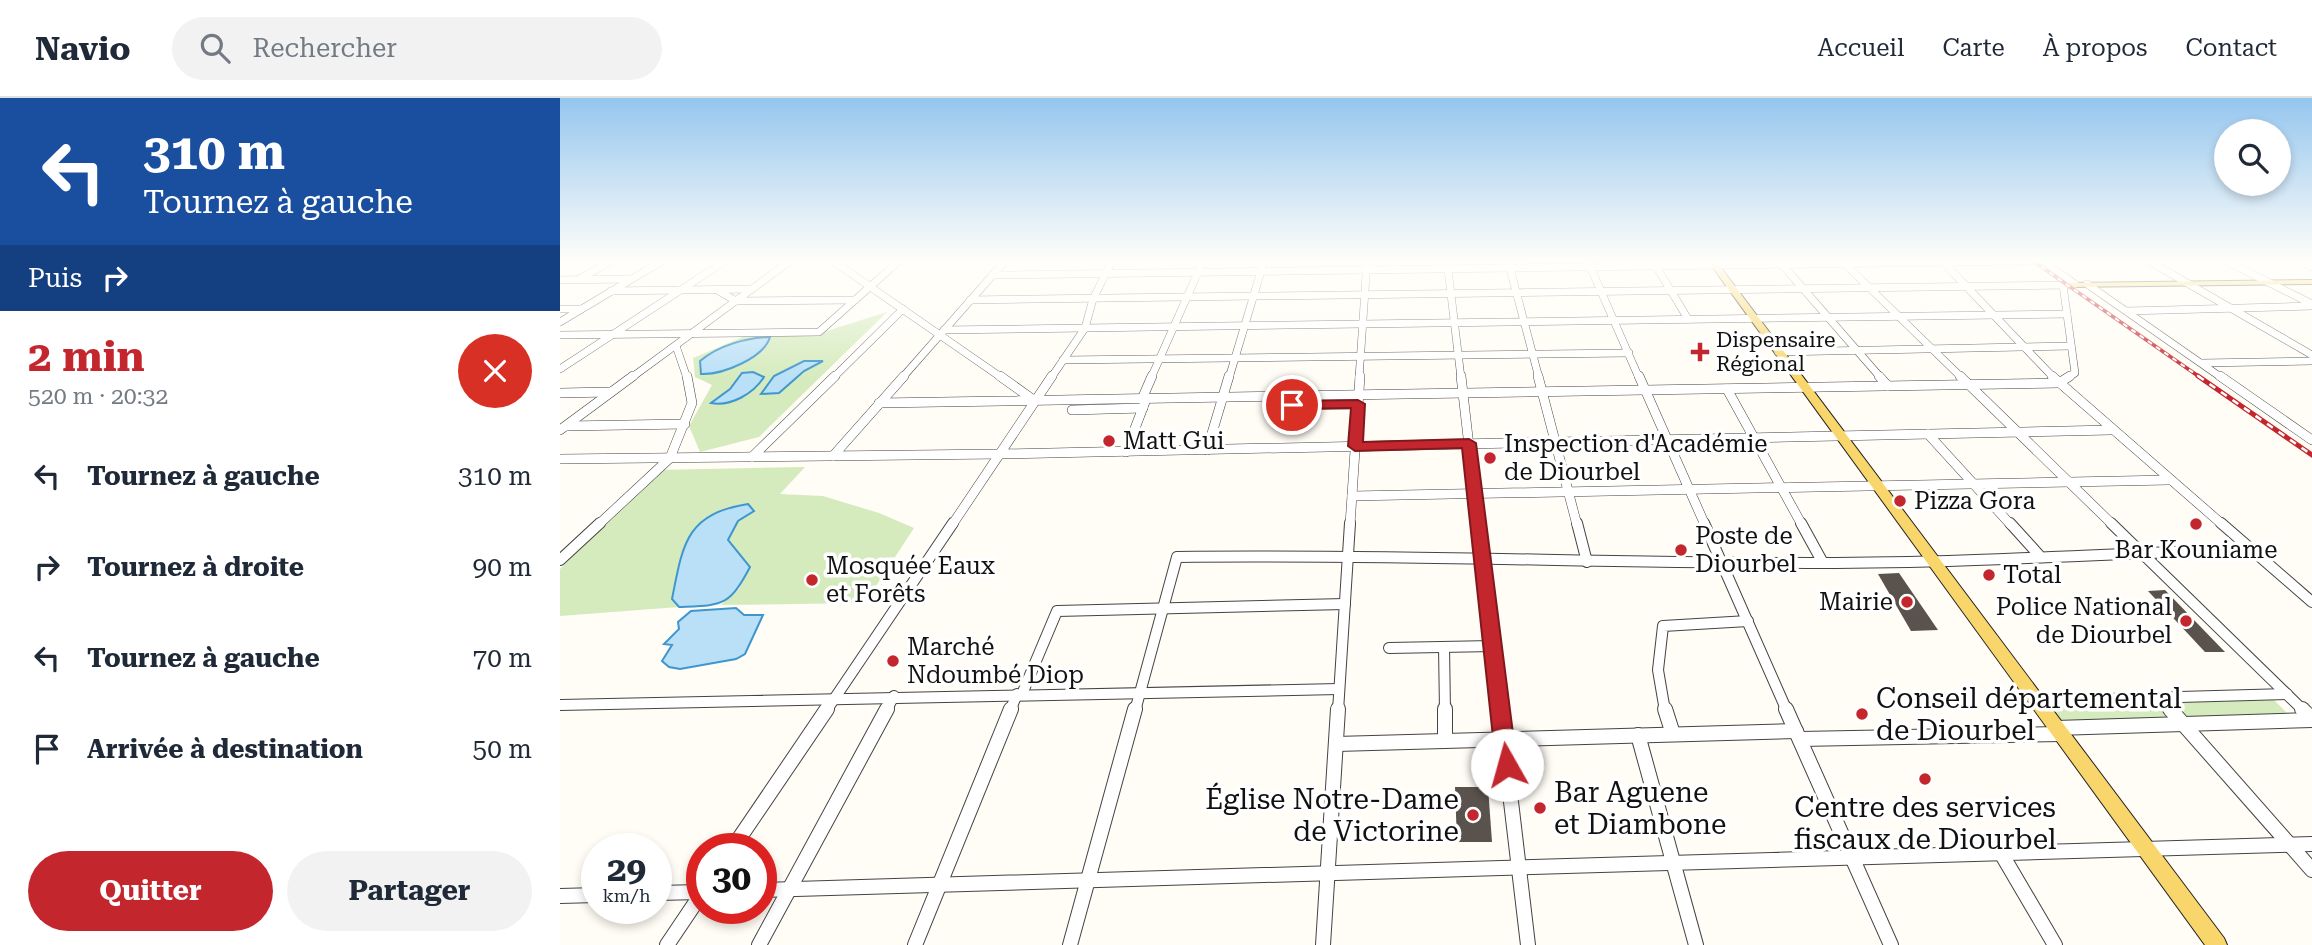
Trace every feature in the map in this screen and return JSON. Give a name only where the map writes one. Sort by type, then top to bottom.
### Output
[{"type":"main road","points":[[1741,301],[2217,945]]},
{"type":"street","points":[[560,322],[596,301]]},
{"type":"street","points":[[560,369],[663,301]]},
{"type":"street","points":[[563,428],[736,301],[792,301]]},
{"type":"street","points":[[560,335],[819,332],[854,301]]},
{"type":"street","points":[[893,301],[942,332],[1035,401]]},
{"type":"street","points":[[832,456],[970,301]]},
{"type":"street","points":[[743,833],[1085,328],[1093,301]]},
{"type":"street","points":[[1126,452],[1159,360],[1185,301]]},
{"type":"street","points":[[1207,450],[1253,301]]},
{"type":"street","points":[[1323,945],[1365,301]]},
{"type":"street","points":[[1452,301],[1528,945]]},
{"type":"street","points":[[1519,301],[1587,562]]},
{"type":"street","points":[[1606,301],[1891,945]]},
{"type":"street","points":[[1677,301],[1688,319]]},
{"type":"street","points":[[1814,301],[1888,386]]},
{"type":"street","points":[[1883,301],[2312,719]]},
{"type":"street","points":[[1981,301],[2059,383],[2312,602]]},
{"type":"street","points":[[1072,410],[1223,397],[1358,399],[1463,393],[2059,383],[2075,373],[2067,314],[2068,301]]},
{"type":"street","points":[[2110,301],[2312,440]]},
{"type":"street","points":[[2217,301],[2312,355]]},
{"type":"street","points":[[2126,311],[2233,310],[2312,305]]},
{"type":"street","points":[[560,309],[582,309]]},
{"type":"street","points":[[752,457],[904,309]]},
{"type":"street","points":[[942,332],[1174,326],[2067,314]]},
{"type":"street","points":[[560,560],[670,458],[692,403],[691,388],[676,345]]},
{"type":"street","points":[[1778,352],[2071,346]]},
{"type":"street","points":[[1063,360],[1629,353]]},
{"type":"street","points":[[2202,363],[2312,362]]},
{"type":"street","points":[[1727,389],[1823,563]]},
{"type":"street","points":[[560,393],[611,393]]},
{"type":"street","points":[[1287,424],[1293,400]]},
{"type":"street","points":[[879,403],[1144,402]]},
{"type":"street","points":[[563,428],[685,424]]},
{"type":"street","points":[[560,459],[1126,452],[2111,430]]},
{"type":"street","points":[[1928,434],[2039,555]]},
{"type":"street","points":[[1352,496],[2169,480]]},
{"type":"street","points":[[1070,945],[1177,557],[1348,555],[1722,564],[2250,549]]},
{"type":"street","points":[[915,945],[1057,611],[1345,604]]},
{"type":"street","points":[[1673,734],[1658,693],[1656,662],[1663,626],[1748,621]]},
{"type":"street","points":[[1389,648],[1493,646]]},
{"type":"street","points":[[1444,647],[1446,741]]},
{"type":"street","points":[[560,705],[894,696],[1339,689]]},
{"type":"street","points":[[2036,701],[2287,694]]},
{"type":"street","points":[[759,945],[894,696]]},
{"type":"street","points":[[2159,697],[2312,870]]},
{"type":"street","points":[[1336,744],[1673,734],[2059,731],[2312,719]]},
{"type":"street","points":[[1638,735],[1696,945]]},
{"type":"street","points":[[777,889],[2312,844]]},
{"type":"street","points":[[2001,853],[2055,945]]},
{"type":"street","points":[[560,896],[581,895]]},
{"type":"street","points":[[667,945],[686,916]]},
{"type":"green space","points":[[887,312],[759,437],[700,452],[689,426],[712,385],[695,377],[693,358],[745,336],[814,335]]},
{"type":"green space","points":[[805,467],[780,494],[823,496],[879,513],[914,528],[865,603],[721,605],[739,589],[750,567],[728,540],[738,521],[753,511],[748,504],[672,598],[679,607],[560,616],[560,569],[657,470]]},
{"type":"green space","points":[[2274,700],[2290,716],[2058,722],[2046,706]]},
{"type":"water","points":[[770,337],[760,352],[741,364],[720,372],[701,374],[700,361],[716,351],[742,341]]},
{"type":"water","points":[[804,361],[823,361],[804,371],[779,393],[761,394],[774,376]]},
{"type":"water","points":[[753,372],[764,377],[748,393],[734,401],[711,403],[730,389],[742,373]]},
{"type":"water","points":[[748,504],[754,511],[738,521],[728,540],[750,567],[743,580],[730,597],[723,601],[706,606],[679,607],[672,599],[680,562],[691,534],[712,515]]},
{"type":"water","points":[[736,608],[744,615],[763,615],[745,654],[736,659],[680,669],[669,667],[662,661],[672,645],[664,644],[679,629],[678,622],[691,611]]},
{"type":"building","name":"Mairie","points":[[1899,573],[1938,630],[1911,631],[1878,574]]},
{"type":"building","name":"Police National de Diourbel","points":[[2165,590],[2225,652],[2205,652],[2148,591]]},
{"type":"building","name":"Église Notre-Dame de Victorine","points":[[1455,787],[1488,787],[1492,842],[1457,842]]},
{"type":"railway","points":[[2090,301],[2201,378]]},
{"type":"railway","points":[[2198,376],[2312,455]]},
{"type":"place","name":"Dispensaire Régional","points":[[1700,352]]},
{"type":"place","name":"Matt Gui","points":[[1109,441]]},
{"type":"place","name":"Inspection d'Académie de Diourbel","points":[[1490,458]]},
{"type":"place","name":"Pizza Gora","points":[[1900,501]]},
{"type":"place","name":"Bar Kouniame","points":[[2196,524]]},
{"type":"place","name":"Poste de Diourbel","points":[[1681,550]]},
{"type":"place","name":"Total","points":[[1989,575]]},
{"type":"place","name":"Mosquée Eaux et Forêts","points":[[812,580]]},
{"type":"place","name":"Mairie","points":[[1907,602]]},
{"type":"place","name":"Police National de Diourbel","points":[[2186,621]]},
{"type":"place","name":"Marché Ndoumbé Diop","points":[[893,661]]},
{"type":"place","name":"Conseil départemental de Diourbel","points":[[1862,714]]},
{"type":"place","name":"Centre des services fiscaux de Diourbel","points":[[1925,779]]},
{"type":"place","name":"Bar Aguene et Diambone","points":[[1540,808]]},
{"type":"place","name":"Église Notre-Dame de Victorine","points":[[1473,815]]},
{"type":"route","points":[[1292,405],[1358,404],[1355,446],[1469,443],[1507,765]]}]
